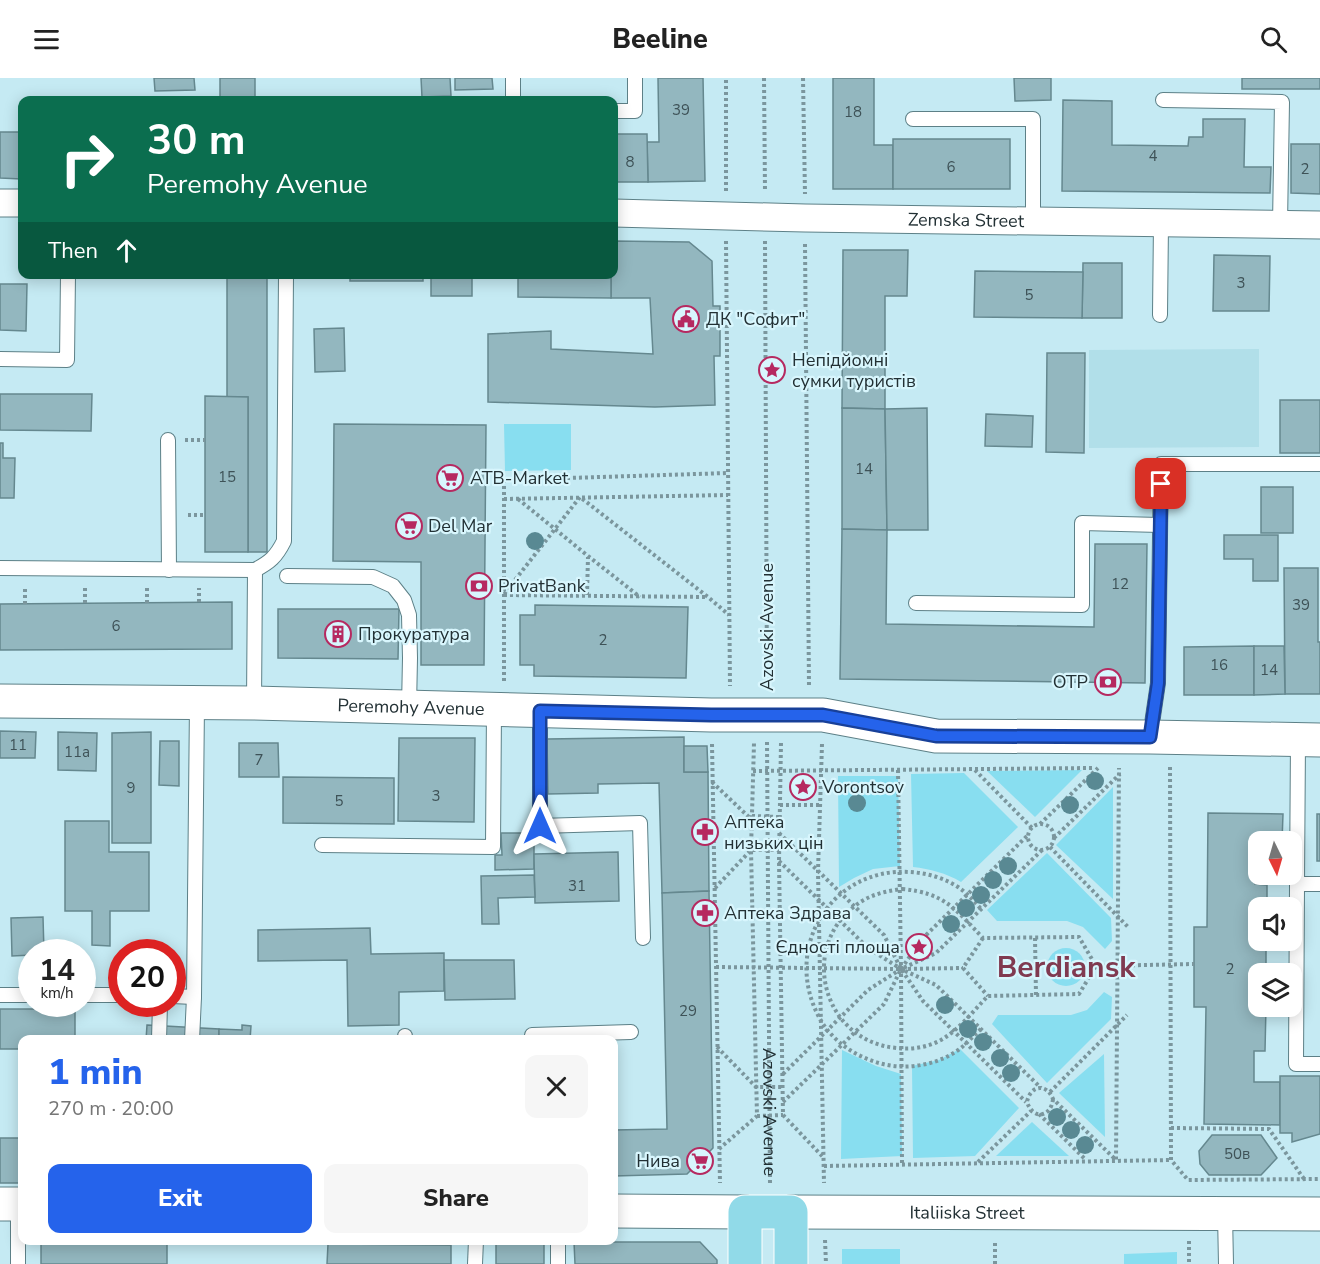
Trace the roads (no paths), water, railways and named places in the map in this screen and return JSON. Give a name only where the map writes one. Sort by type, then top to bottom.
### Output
[{"type":"main road","points":[[745,1264],[757,1212]]},
{"type":"main road","points":[[757,1212],[791,1264]]},
{"type":"street","points":[[0,203],[18,203]]},
{"type":"street","name":"Zemska Street","points":[[618,213],[1320,225]]},
{"type":"street","name":"Peremohy Avenue","points":[[0,701],[410,707],[711,715],[823,715],[936,736],[1155,752],[1309,740]]},
{"type":"street","name":"Italiiska Street","points":[[618,1211],[1320,1214]]},
{"type":"lane","points":[[513,78],[513,96]]},
{"type":"lane","points":[[618,111],[635,111],[635,78]]},
{"type":"lane","points":[[1163,100],[1282,102],[1280,224]]},
{"type":"lane","points":[[913,119],[1033,119],[1033,221]]},
{"type":"lane","points":[[1160,315],[1161,223]]},
{"type":"lane","points":[[0,359],[67,360],[68,279]]},
{"type":"lane","points":[[0,568],[255,570],[277,554],[284,541],[286,279]]},
{"type":"lane","points":[[168,440],[169,570]]},
{"type":"lane","points":[[1155,752],[1161,464],[1320,464]]},
{"type":"lane","points":[[916,603],[1082,605],[1082,523],[1160,525]]},
{"type":"lane","points":[[254,704],[255,570]]},
{"type":"lane","points":[[286,576],[374,577],[393,586],[404,600],[409,615],[410,707]]},
{"type":"lane","points":[[192,1035],[196,703]]},
{"type":"lane","points":[[322,845],[493,847],[499,710]]},
{"type":"lane","points":[[540,711],[540,826],[639,823],[642,938]]},
{"type":"lane","points":[[1301,831],[1309,740]]},
{"type":"lane","points":[[1302,884],[1320,884]]},
{"type":"lane","points":[[1297,885],[1296,1064],[1320,1064]]},
{"type":"lane","points":[[0,996],[18,995]]},
{"type":"lane","points":[[186,997],[194,997]]},
{"type":"lane","points":[[159,1035],[160,1017]]},
{"type":"lane","points":[[532,1035],[631,1032]]},
{"type":"lane","points":[[13,1204],[18,1264]]},
{"type":"lane","points":[[1225,1214],[1226,1264]]},
{"type":"lane","points":[[476,1245],[476,1264]]},
{"type":"lane","points":[[558,1245],[558,1264]]},
{"type":"place","name":"ДК \"Софит\"","points":[[686,319]]},
{"type":"place","name":"Непідйомні сумки туристів","points":[[772,370]]},
{"type":"place","name":"ATB-Market","points":[[450,478]]},
{"type":"place","name":"Del Mar","points":[[409,526]]},
{"type":"place","name":"PrivatBank","points":[[479,586]]},
{"type":"place","name":"Прокуратура","points":[[338,634]]},
{"type":"place","name":"OTP","points":[[1108,682]]},
{"type":"place","name":"Vorontsov","points":[[803,787]]},
{"type":"place","name":"Аптека низьких цін","points":[[705,832]]},
{"type":"place","name":"Аптека Здрава","points":[[705,913]]},
{"type":"place","name":"Єдності площа","points":[[919,947]]},
{"type":"place","name":"Нива","points":[[700,1161]]},
{"type":"district","name":"Berdiansk","points":[[1066,967]]}]
